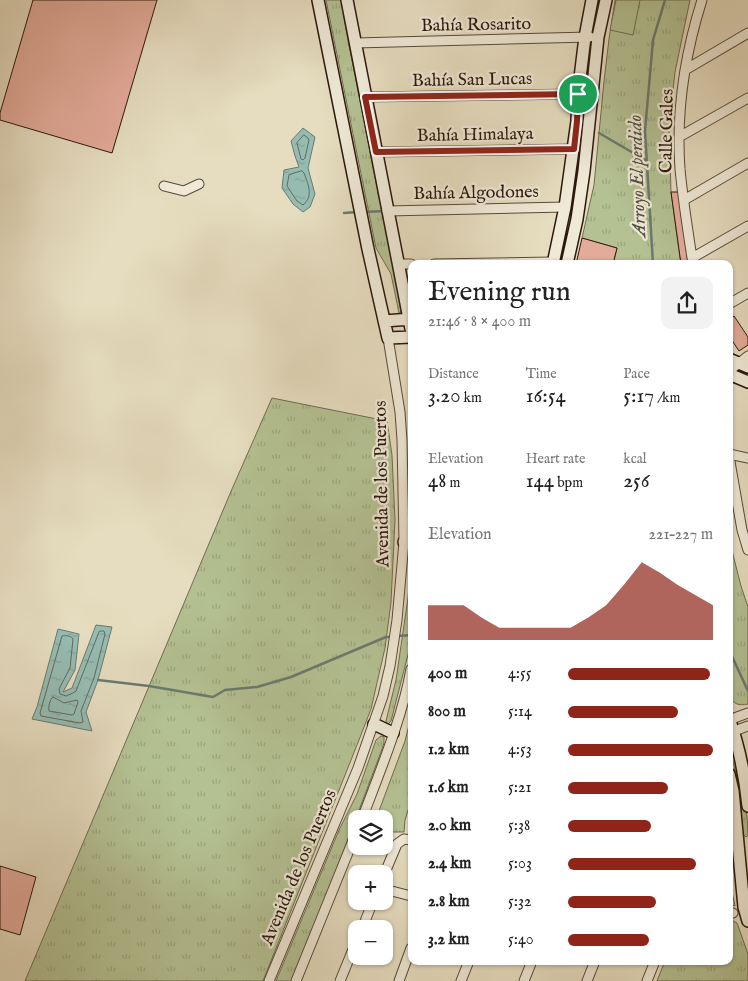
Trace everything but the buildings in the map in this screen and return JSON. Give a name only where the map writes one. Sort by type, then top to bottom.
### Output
[{"type":"street","name":"Avenida de los Puertos","points":[[269,981],[358,768],[374,724],[385,688],[397,620],[407,542],[400,412],[388,338],[368,249],[318,0]]},
{"type":"street","points":[[347,0],[408,313]]},
{"type":"street","points":[[554,260],[564,212],[574,149],[578,94],[592,0]]},
{"type":"street","points":[[568,260],[577,219],[598,37],[606,0]]},
{"type":"street","name":"Calle Gales","points":[[692,260],[680,168],[679,137],[685,70],[702,0]]},
{"type":"street","points":[[685,70],[748,33]]},
{"type":"street","name":"Bahía Rosarito","points":[[355,43],[598,37]]},
{"type":"street","name":"Bahía San Lucas","points":[[365,97],[578,94]]},
{"type":"street","points":[[679,137],[748,98]]},
{"type":"street","name":"Bahía Himalaya","points":[[376,152],[574,149]]},
{"type":"street","points":[[684,200],[748,163]]},
{"type":"street","points":[[164,186],[184,191],[199,184]]},
{"type":"street","name":"Bahía Algodones","points":[[387,210],[564,212]]},
{"type":"street","points":[[564,212],[577,219]]},
{"type":"street","points":[[694,260],[748,226]]},
{"type":"street","points":[[398,264],[408,264]]},
{"type":"street","points":[[733,301],[748,292]]},
{"type":"street","points":[[384,321],[408,323]]},
{"type":"street","points":[[388,338],[408,337]]},
{"type":"street","points":[[733,374],[748,382]]},
{"type":"street","points":[[733,456],[748,458]]},
{"type":"street","points":[[733,478],[742,530],[748,550]]},
{"type":"street","points":[[365,810],[393,733],[408,684]]},
{"type":"street","points":[[374,724],[393,733]]},
{"type":"street","points":[[738,729],[748,806]]},
{"type":"street","points":[[733,791],[743,843],[748,922]]},
{"type":"street","points":[[388,865],[397,844],[404,839],[408,840]]},
{"type":"street","points":[[296,981],[348,853]]},
{"type":"street","points":[[393,891],[408,895]]},
{"type":"street","points":[[398,981],[408,956]]},
{"type":"street","points":[[340,981],[348,962]]},
{"type":"street","points":[[461,981],[467,965]]},
{"type":"street","points":[[524,981],[530,965]]},
{"type":"street","points":[[587,981],[593,965]]},
{"type":"street","points":[[647,981],[653,965]]},
{"type":"green space","points":[[326,0],[341,0],[400,303],[400,314],[391,274],[376,248]]},
{"type":"green space","points":[[615,0],[690,0],[675,72],[669,128],[671,192],[680,260],[614,260],[617,248],[582,238],[594,185],[609,39]]},
{"type":"green space","points":[[616,0],[640,0],[633,35],[610,30]]},
{"type":"green space","points":[[272,398],[387,421],[392,455],[395,520],[391,602],[385,648],[371,709],[263,981],[25,981],[232,489]]},
{"type":"green space","points":[[733,555],[748,607],[748,704],[737,704],[733,701]]},
{"type":"green space","points":[[408,598],[408,655],[391,721],[388,724],[386,721],[396,680]]},
{"type":"green space","points":[[408,729],[408,810],[404,832],[393,832],[393,810],[379,810]]},
{"type":"green space","points":[[381,736],[384,737],[381,752],[359,810],[349,810],[357,794],[376,740]]},
{"type":"green space","points":[[733,751],[745,801],[748,824],[748,835],[746,837],[743,835],[739,788],[733,762]]},
{"type":"green space","points":[[348,812],[348,839],[291,981],[276,981]]},
{"type":"green space","points":[[733,921],[737,923],[748,954],[748,981],[657,981],[663,965],[733,965]]},
{"type":"water","points":[[303,128],[315,137],[308,168],[315,194],[310,207],[303,212],[293,204],[282,188],[284,170],[299,167],[291,141]]},
{"type":"water","points":[[96,625],[112,627],[98,680],[86,712],[92,731],[32,719],[58,629],[79,634],[75,670],[63,692],[72,688]]},
{"type":"waterway","name":"Arroyo El perdido","points":[[653,260],[645,131],[653,40],[665,0]]},
{"type":"waterway","points":[[599,133],[647,161]]},
{"type":"waterway","points":[[363,212],[385,211]]},
{"type":"waterway","points":[[344,213],[358,212]]},
{"type":"waterway","points":[[398,636],[408,635]]},
{"type":"waterway","points":[[98,680],[149,686],[213,697],[225,690],[257,687],[291,677],[386,637],[392,637]]},
{"type":"waterway","name":"Arroyo El perdido","points":[[733,659],[748,691]]},
{"type":"route","points":[[578,94],[574,149],[376,152],[365,97],[507,95],[578,94]]}]
